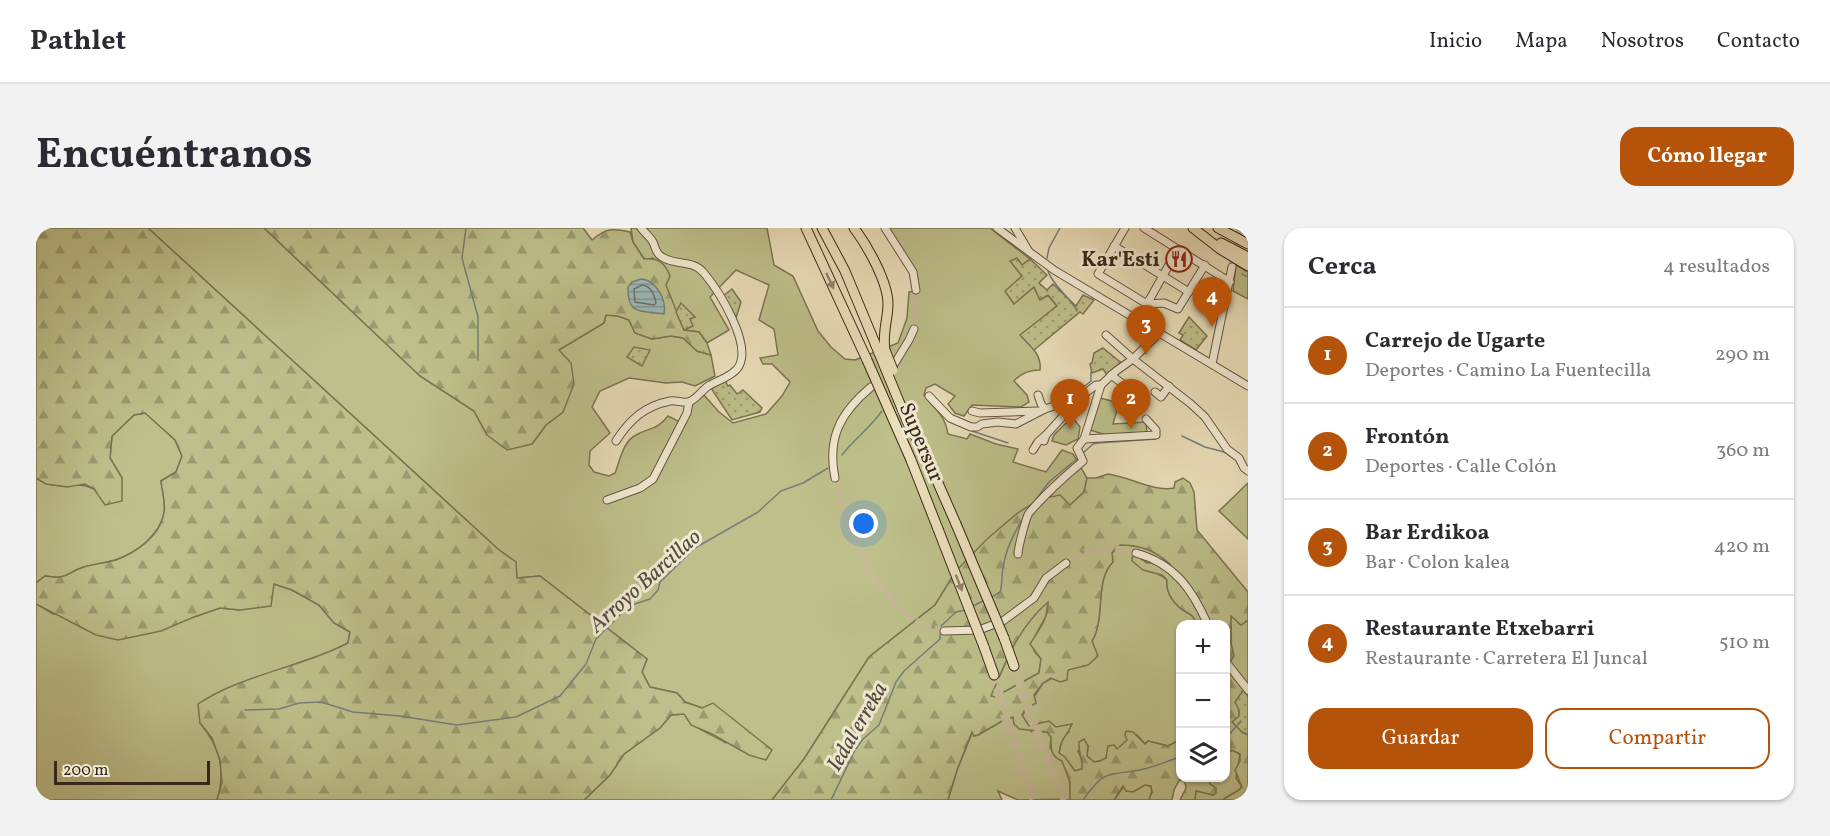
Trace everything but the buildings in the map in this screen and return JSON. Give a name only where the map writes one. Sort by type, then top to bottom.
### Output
[{"type":"highway","name":"Supersur","points":[[806,228],[911,460],[994,675]]},
{"type":"highway","points":[[822,228],[845,271],[882,352]]},
{"type":"highway","points":[[854,228],[888,293],[882,352]]},
{"type":"highway","points":[[1195,228],[1248,257]]},
{"type":"highway","points":[[1195,228],[1220,249],[1248,266]]},
{"type":"highway","points":[[1218,228],[1248,244]]},
{"type":"highway","name":"Supersur","points":[[882,352],[913,419],[918,437],[1014,666]]},
{"type":"street","points":[[607,500],[640,488],[652,479],[687,413],[689,402],[702,390],[727,377],[738,368],[741,360],[740,338],[732,316],[705,274],[691,264],[665,259],[658,255],[653,241],[641,228]]},
{"type":"street","points":[[885,228],[913,272],[916,290]]},
{"type":"street","points":[[998,228],[1031,255],[1248,386]]},
{"type":"street","points":[[1015,228],[1031,255]]},
{"type":"street","points":[[1021,228],[1021,240]]},
{"type":"street","points":[[1125,228],[1098,274],[1147,304],[1164,303],[1178,309],[1205,265]]},
{"type":"street","points":[[1144,228],[1230,282]]},
{"type":"street","points":[[1114,246],[1189,292]]},
{"type":"street","points":[[1147,304],[1178,249]]},
{"type":"street","points":[[1212,364],[1232,267]]},
{"type":"street","points":[[895,363],[914,328]]},
{"type":"street","points":[[1018,554],[1018,546],[1029,513],[1055,485],[1083,461],[1077,448],[1084,439],[1101,385],[1133,359],[1159,333]]},
{"type":"street","points":[[1106,335],[1150,377],[1169,386],[1205,417],[1227,449],[1239,458],[1248,471]]},
{"type":"street","points":[[1198,356],[1204,357],[1215,350]]},
{"type":"street","points":[[1111,375],[1124,384]]},
{"type":"street","points":[[1033,450],[1064,416],[1070,405],[1096,385],[1101,385]]},
{"type":"street","points":[[1155,392],[1161,397],[1169,386]]},
{"type":"street","points":[[834,478],[832,454],[837,429],[851,404],[871,387]]},
{"type":"street","points":[[929,396],[950,417],[971,427],[998,422],[1017,424],[1058,405],[1071,394],[1081,395]]},
{"type":"street","points":[[1038,395],[1043,410]]},
{"type":"street","points":[[616,441],[635,416],[647,409],[672,400],[689,402]]},
{"type":"street","points":[[972,411],[980,413],[1043,410]]},
{"type":"street","points":[[1084,439],[1156,435],[1155,430],[1146,419]]},
{"type":"street","points":[[1136,553],[1153,559],[1173,572],[1195,596],[1206,620]]},
{"type":"street","points":[[944,631],[979,630],[1003,621],[1034,598],[1046,578],[1066,563]]},
{"type":"street","points":[[1230,667],[1248,690]]},
{"type":"street","points":[[1244,800],[1248,796]]},
{"type":"green space","points":[[36,228],[148,228],[499,550],[516,562],[517,578],[540,576],[647,659],[642,672],[650,687],[677,693],[685,702],[702,708],[713,703],[772,750],[766,760],[749,755],[691,725],[684,714],[671,715],[660,728],[624,754],[610,775],[584,800],[217,800],[222,783],[220,760],[212,738],[200,723],[198,704],[234,685],[330,652],[348,643],[350,632],[334,623],[319,605],[292,590],[274,584],[271,606],[240,610],[220,608],[161,631],[118,640],[96,635],[36,604],[36,583],[45,576],[63,576],[84,567],[116,560],[139,548],[152,536],[158,529],[164,513],[161,481],[176,472],[182,456],[175,440],[145,413],[134,415],[112,436],[110,458],[122,478],[122,501],[105,505],[94,489],[85,484],[67,487],[46,484],[36,478]]},
{"type":"green space","points":[[148,228],[264,228],[420,376],[474,411],[487,435],[532,444],[546,425],[563,412],[558,350],[604,323],[606,315],[629,320],[635,333],[652,339],[671,336],[683,338],[697,351],[711,355],[715,376],[695,386],[682,382],[666,383],[629,378],[600,391],[592,407],[610,433],[590,451],[589,465],[594,472],[609,476],[615,473],[625,446],[632,438],[656,426],[668,416],[684,424],[690,414],[692,404],[704,395],[719,412],[733,423],[766,414],[782,396],[790,382],[772,364],[763,364],[760,358],[778,355],[774,329],[759,320],[769,285],[736,270],[710,297],[729,330],[707,343],[699,332],[684,330],[689,319],[694,317],[681,304],[676,312],[653,258],[645,260],[633,242],[631,228],[767,228],[774,265],[793,276],[818,331],[845,359],[855,360],[898,343],[907,318],[909,292],[918,291],[906,258],[888,228],[990,228],[1030,259],[1022,265],[1022,276],[1014,303],[1034,287],[1040,300],[1048,295],[1057,306],[1021,335],[1035,351],[1040,365],[1040,370],[1026,372],[1014,381],[1027,395],[1029,402],[1021,407],[972,405],[964,416],[955,413],[948,404],[955,396],[935,384],[926,388],[924,395],[942,416],[948,434],[967,439],[970,434],[1018,449],[1013,462],[1046,472],[1062,450],[1073,454],[1087,478],[1084,492],[1070,505],[956,571],[935,605],[869,657],[804,759],[772,800],[584,800],[610,775],[624,754],[660,728],[671,715],[685,714],[698,728],[726,743],[702,708],[685,702],[677,693],[650,687],[642,672],[647,659],[540,576],[517,578],[515,562],[499,550]]},
{"type":"green space","points":[[264,228],[583,228],[592,240],[610,230],[630,232],[633,242],[644,259],[657,260],[666,268],[670,276],[666,285],[684,330],[699,332],[707,343],[711,355],[697,351],[683,338],[671,336],[652,339],[635,333],[629,320],[606,315],[604,323],[559,350],[571,363],[574,384],[563,412],[546,425],[532,444],[507,450],[487,435],[474,411],[420,376]]},
{"type":"green space","points":[[1017,258],[1022,265],[1030,259],[1047,275],[1039,283],[1047,290],[1053,284],[1076,306],[1083,295],[1094,300],[1083,314],[1080,312],[1034,350],[1020,335],[1057,306],[1048,295],[1040,300],[1034,287],[1014,304],[1005,291],[1022,276],[1010,261]]},
{"type":"green space","points":[[1236,265],[1248,272],[1248,299],[1233,291]]},
{"type":"green space","points":[[732,289],[741,302],[736,318],[722,297]]},
{"type":"green space","points":[[681,303],[695,317],[690,319],[693,326],[684,330],[676,312]]},
{"type":"green space","points":[[1189,317],[1207,336],[1196,350],[1180,340],[1183,335],[1179,333]]},
{"type":"green space","points":[[634,347],[650,350],[642,366],[627,357]]},
{"type":"green space","points":[[1103,348],[1124,365],[1107,375],[1103,369],[1092,373],[1090,364],[1094,353]]},
{"type":"green space","points":[[724,379],[737,394],[743,390],[762,408],[760,412],[732,420],[711,388]]},
{"type":"green space","points":[[1100,398],[1119,403],[1113,424],[1146,422],[1147,433],[1109,436],[1090,430]]},
{"type":"green space","points":[[146,413],[175,440],[182,456],[176,472],[161,481],[164,509],[162,521],[157,529],[138,548],[123,557],[84,567],[63,576],[45,576],[36,583],[36,478],[52,485],[80,485],[94,489],[122,478],[110,458],[112,436],[134,415]]},
{"type":"green space","points":[[1072,417],[1080,427],[1078,439],[1066,445],[1052,441],[1054,435]]},
{"type":"green space","points":[[1108,474],[1166,489],[1174,488],[1175,482],[1183,478],[1190,483],[1194,492],[1197,530],[1248,592],[1248,620],[1241,625],[1231,616],[1231,643],[1234,656],[1230,662],[1230,620],[1195,620],[1174,601],[1168,591],[1167,580],[1162,575],[1143,570],[1132,561],[1132,557],[1137,556],[1147,563],[1154,563],[1163,568],[1170,564],[1147,549],[1120,545],[1112,553],[1113,562],[1107,570],[1102,589],[1099,622],[1092,641],[1098,656],[1088,665],[1068,670],[1067,680],[1060,682],[1051,678],[1043,683],[1034,695],[1036,703],[1025,709],[1022,715],[1029,726],[1049,721],[1056,727],[1072,724],[1061,744],[1059,753],[1065,757],[1075,771],[1082,769],[1079,742],[1084,739],[1088,746],[1087,756],[1094,762],[1106,758],[1108,746],[1114,745],[1117,749],[1127,740],[1126,731],[1133,732],[1145,744],[1148,741],[1168,746],[1176,742],[1176,782],[1178,782],[1172,800],[1149,800],[1152,792],[1151,786],[1145,785],[1133,792],[1126,791],[1123,786],[1114,800],[1070,800],[1070,782],[1062,761],[1055,757],[1052,751],[1051,737],[1047,732],[1019,729],[1014,724],[1013,717],[978,735],[974,736],[972,732],[948,800],[772,800],[804,759],[869,657],[935,605],[956,571],[987,539],[1019,512],[1040,499],[1060,495],[1070,505],[1084,492],[1087,478]],"holes":[[[1048,602],[1047,613],[1030,644],[1041,659],[1039,673],[995,697],[991,696],[1021,634]]]},
{"type":"green space","points":[[1248,483],[1248,539],[1219,511]]},
{"type":"green space","points":[[1120,545],[1135,546],[1159,555],[1171,564],[1164,569],[1147,563],[1142,558],[1137,563],[1167,580],[1168,591],[1174,601],[1195,620],[1176,620],[1176,742],[1168,746],[1148,741],[1145,744],[1137,735],[1111,755],[1094,762],[1087,756],[1088,746],[1078,751],[1083,762],[1082,769],[1075,771],[1059,753],[1062,738],[1069,732],[1042,722],[1029,726],[1022,716],[1043,683],[1079,666],[1095,651],[1092,641],[1099,622],[1104,579],[1113,562],[1112,553]]},
{"type":"green space","points":[[274,584],[292,590],[319,605],[334,623],[350,632],[348,643],[329,653],[281,669],[200,723],[217,750],[219,759],[221,779],[217,800],[36,800],[36,604],[53,614],[194,617],[220,608],[240,610]]},
{"type":"green space","points":[[1048,601],[1046,616],[1035,636],[1034,651],[1041,659],[1039,673],[995,697],[990,696],[1013,645]]},
{"type":"green space","points":[[1231,615],[1241,625],[1248,620],[1248,697],[1230,673],[1230,662],[1233,656]]},
{"type":"green space","points":[[1230,673],[1244,689],[1239,710],[1242,732],[1248,735],[1248,800],[1223,800],[1242,787],[1235,770],[1240,761],[1240,754],[1232,750],[1230,751]]},
{"type":"green space","points":[[1244,689],[1248,697],[1248,735],[1232,722],[1239,716],[1235,702]]},
{"type":"green space","points":[[1014,717],[1032,732],[1047,732],[1051,737],[1050,748],[1062,761],[1069,776],[1071,799],[1018,800],[998,791],[1002,800],[948,800],[973,731],[974,736],[978,735]]},
{"type":"green space","points":[[1232,750],[1240,754],[1236,778],[1242,787],[1223,800],[1195,800],[1195,791],[1213,795],[1209,782],[1230,782],[1230,751]]},
{"type":"green space","points":[[1185,782],[1209,782],[1216,788],[1216,793],[1213,795],[1196,791],[1195,800],[1180,800],[1186,788]]},
{"type":"green space","points":[[1124,786],[1151,786],[1149,800],[1114,800]]},
{"type":"water","points":[[641,279],[656,287],[664,303],[664,314],[637,310],[630,303],[628,287],[632,282]]},
{"type":"waterway","points":[[466,228],[462,258],[478,317],[478,360]]},
{"type":"waterway","name":"Arroyo Barcillao","points":[[1047,258],[1049,248],[1060,228]]},
{"type":"waterway","name":"Arroyo Barcillao","points":[[1048,271],[1053,281],[1077,311]]},
{"type":"waterway","name":"Arroyo Barcillao","points":[[1242,274],[1248,277]]},
{"type":"waterway","name":"Arroyo Barcillao","points":[[1080,390],[1091,381],[1091,372]]},
{"type":"waterway","name":"Arroyo Barcillao","points":[[842,455],[882,411]]},
{"type":"waterway","name":"Arroyo Barcillao","points":[[972,431],[1008,443]]},
{"type":"waterway","points":[[1182,436],[1205,447],[1224,452],[1237,461]]},
{"type":"waterway","points":[[1082,454],[1093,444],[1156,439]]},
{"type":"waterway","points":[[1034,502],[1049,482],[1079,457]]},
{"type":"waterway","name":"Arroyo Barcillao","points":[[245,710],[279,709],[299,703],[321,702],[353,712],[400,716],[457,725],[516,717],[560,696],[586,664],[596,639],[620,615],[635,604],[650,599],[658,590],[660,582],[695,548],[758,512],[781,491],[803,483],[828,468]]},
{"type":"waterway","name":"Iedal erreka","points":[[992,597],[1000,592],[1006,555],[1023,519]]},
{"type":"waterway","name":"Iedal erreka","points":[[973,606],[985,600]]},
{"type":"waterway","name":"Iedal erreka","points":[[831,800],[855,750],[863,739],[879,725],[896,682],[904,671],[940,639],[940,627],[956,612],[966,610]]},
{"type":"waterway","points":[[1230,733],[1241,721]]},
{"type":"waterway","points":[[1083,800],[1106,776],[1149,768],[1176,758]]},
{"type":"tunnel","points":[[1232,267],[1240,228]]},
{"type":"tunnel","points":[[914,329],[917,311],[916,290]]},
{"type":"tunnel","points":[[835,478],[849,527],[872,576],[906,615],[924,626],[944,631]]},
{"type":"tunnel","points":[[1066,563],[1091,550],[1108,548],[1136,553]]},
{"type":"tunnel","points":[[1014,666],[1033,722],[1065,800]]},
{"type":"tunnel","points":[[994,675],[1009,730],[1034,800]]},
{"type":"place","name":"Kar'Esti","points":[[1179,259]]},
{"type":"place","name":"Restaurante Etxebarri","points":[[1212,327]]},
{"type":"place","name":"Bar Erdikoa","points":[[1146,355]]},
{"type":"place","name":"Carrejo de Ugarte","points":[[1070,429]]},
{"type":"place","name":"Frontón","points":[[1131,429]]}]
